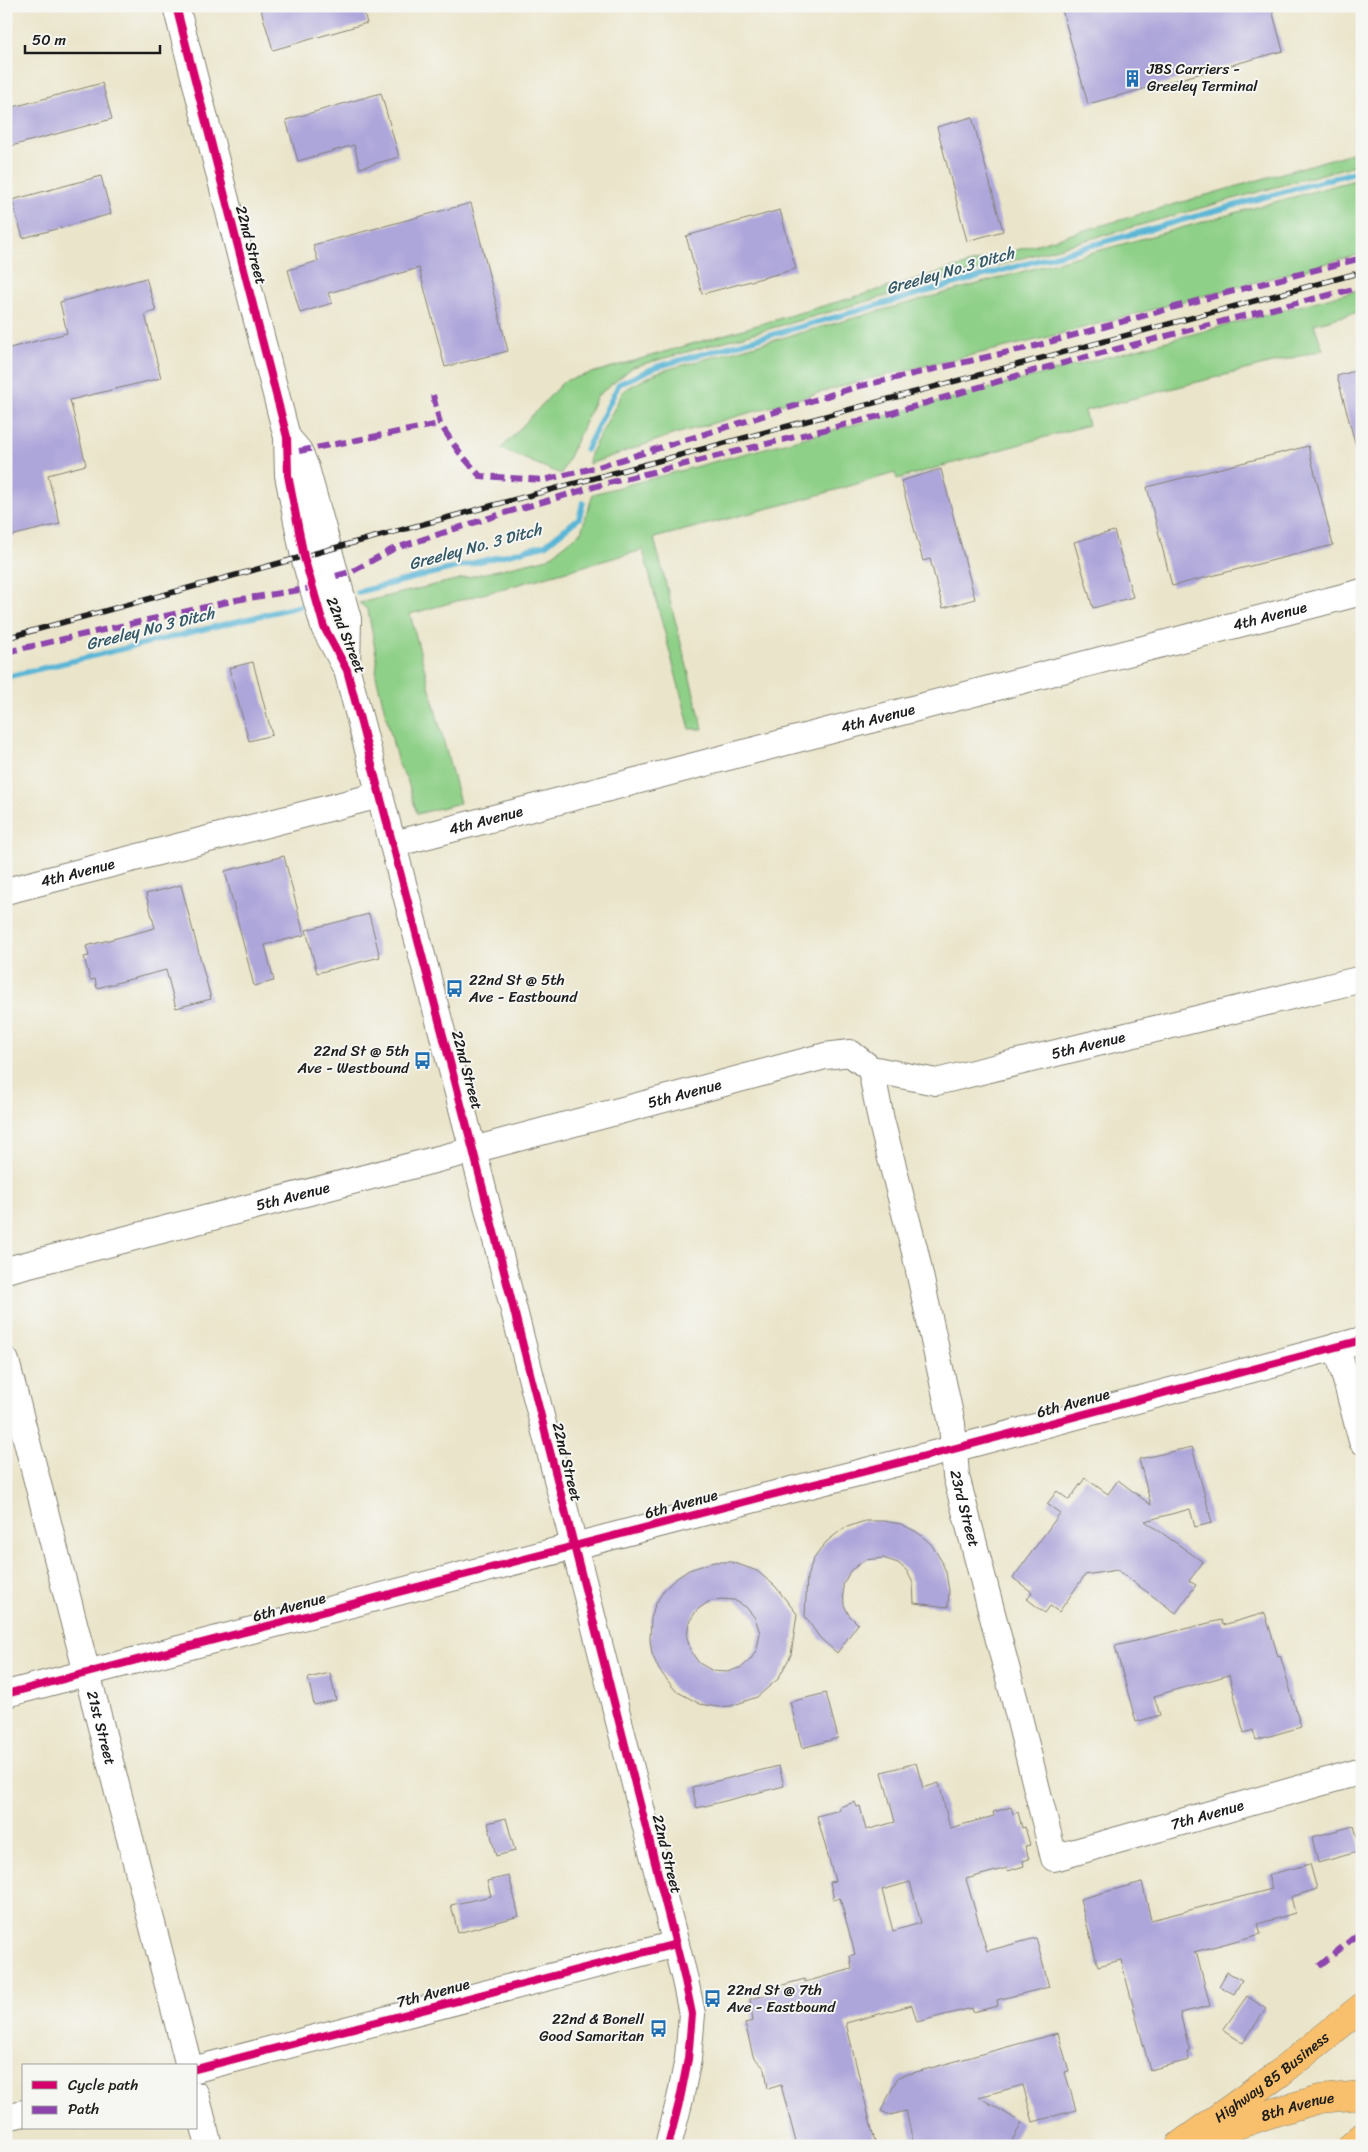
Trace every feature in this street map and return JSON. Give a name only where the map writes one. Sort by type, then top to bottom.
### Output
[{"type":"main road","name":"Highway 85 Business","points":[[1180,2146],[1280,2073],[1362,2007]]},
{"type":"main road","name":"8th Avenue","points":[[1180,2146],[1320,2099],[1362,2095]]},
{"type":"main road","points":[[1352,2146],[1362,2137]]},
{"type":"street","name":"22nd Street","points":[[176,6],[287,437],[288,475],[304,556],[324,627],[347,670],[394,844],[676,1944],[692,2014],[688,2060],[668,2146]]},
{"type":"street","name":"4th Avenue","points":[[394,844],[1362,592]]},
{"type":"street","name":"4th Avenue","points":[[6,890],[380,795]]},
{"type":"street","name":"5th Avenue","points":[[6,1270],[473,1150],[825,1056],[850,1053],[871,1069],[936,1082],[1362,979]]},
{"type":"street","name":"23rd Street","points":[[871,1069],[881,1120],[915,1252],[952,1424],[956,1476],[1054,1858]]},
{"type":"street","name":"6th Avenue","points":[[6,1694],[953,1449],[1362,1340]]},
{"type":"street","points":[[1337,1346],[1362,1442]]},
{"type":"street","name":"21st Street","points":[[6,1361],[188,2064]]},
{"type":"street","name":"7th Avenue","points":[[1054,1858],[1362,1771]]},
{"type":"street","name":"7th Avenue","points":[[198,2068],[676,1944]]},
{"type":"street","points":[[198,2102],[210,2146]]},
{"type":"street","points":[[6,2117],[22,2113]]},
{"type":"green space","points":[[1362,150],[1362,163],[633,367],[597,396],[561,474],[501,449],[564,381]]},
{"type":"green space","points":[[1362,178],[1362,254],[1041,339],[860,381],[672,435],[589,464],[590,454],[624,390],[658,372]]},
{"type":"green space","points":[[1362,289],[1362,311],[1314,324],[1323,350],[1084,411],[1088,425],[897,479],[895,473],[797,501],[654,538],[703,729],[690,729],[643,550],[410,614],[460,803],[417,814],[407,779],[399,767],[376,676],[377,660],[368,610],[359,603],[548,558],[581,532],[593,494]]},
{"type":"building","points":[[275,6],[362,6],[367,23],[273,50],[261,10]]},
{"type":"building","name":"JBS Carriers - Greeley Terminal","points":[[1061,6],[1271,6],[1283,51],[1088,104]]},
{"type":"building","points":[[102,83],[112,119],[11,146],[6,127],[6,109]]},
{"type":"building","points":[[381,93],[399,157],[360,168],[354,145],[298,161],[286,120]]},
{"type":"building","points":[[972,117],[1003,231],[967,241],[937,127]]},
{"type":"building","points":[[101,176],[111,214],[23,238],[12,200]]},
{"type":"building","points":[[471,203],[508,351],[445,367],[419,268],[328,293],[332,303],[300,313],[288,270],[318,261],[313,245]]},
{"type":"building","points":[[780,210],[796,269],[702,294],[686,236]]},
{"type":"building","points":[[146,278],[156,311],[145,314],[161,378],[70,400],[86,465],[48,475],[60,524],[6,537],[6,349],[67,333],[60,302]]},
{"type":"building","points":[[1362,369],[1362,449],[1357,450],[1337,376]]},
{"type":"building","points":[[1308,446],[1333,545],[1172,586],[1147,487]]},
{"type":"building","points":[[941,469],[975,599],[943,608],[930,559],[923,561],[901,481]]},
{"type":"building","points":[[1114,531],[1133,597],[1093,608],[1074,542]]},
{"type":"building","points":[[253,662],[272,735],[249,741],[229,668]]},
{"type":"building","points":[[284,856],[304,935],[265,945],[274,981],[254,986],[225,871]]},
{"type":"building","points":[[181,885],[211,999],[176,1008],[166,970],[97,988],[95,979],[90,980],[84,957],[89,956],[86,946],[155,928],[146,894]]},
{"type":"building","points":[[369,914],[380,957],[317,973],[306,930]]},
{"type":"building","points":[[1192,1447],[1212,1523],[1195,1527],[1190,1509],[1145,1521],[1203,1562],[1189,1581],[1196,1585],[1176,1613],[1117,1570],[1085,1575],[1059,1612],[1050,1606],[1045,1613],[1027,1599],[1032,1592],[1013,1578],[1060,1513],[1047,1504],[1057,1491],[1069,1500],[1085,1478],[1108,1494],[1118,1480],[1151,1505],[1139,1459]]},
{"type":"building","points":[[865,1521],[901,1524],[917,1532],[931,1544],[946,1572],[949,1591],[948,1607],[914,1603],[913,1583],[907,1571],[898,1563],[883,1558],[865,1560],[850,1571],[843,1585],[844,1605],[849,1615],[858,1624],[837,1653],[819,1637],[805,1616],[807,1577],[813,1560],[826,1542],[844,1528]]},
{"type":"building","points":[[714,1562],[732,1562],[757,1571],[775,1586],[797,1614],[791,1655],[778,1679],[757,1697],[731,1706],[718,1707],[700,1704],[676,1691],[659,1670],[652,1654],[650,1640],[651,1618],[655,1605],[664,1590],[674,1580],[689,1570]],"holes":[[[721,1599],[734,1600],[746,1607],[755,1618],[760,1633],[757,1649],[751,1659],[742,1667],[727,1672],[713,1671],[699,1663],[690,1650],[687,1637],[689,1622],[697,1610],[708,1602]]]},
{"type":"building","points":[[1265,1613],[1278,1656],[1280,1655],[1301,1727],[1256,1740],[1253,1730],[1244,1733],[1229,1675],[1154,1696],[1160,1715],[1136,1722],[1115,1646],[1221,1620],[1223,1625]]},
{"type":"building","points":[[330,1673],[336,1700],[314,1705],[308,1678]]},
{"type":"building","points":[[826,1693],[838,1738],[802,1748],[790,1702]]},
{"type":"building","points":[[916,1763],[923,1788],[939,1783],[950,1828],[994,1816],[993,1812],[1011,1807],[1013,1814],[1018,1812],[1022,1828],[1025,1827],[1030,1845],[1025,1846],[1029,1859],[1023,1861],[1024,1866],[1008,1871],[1007,1868],[966,1879],[987,1951],[1036,1938],[1049,1987],[997,2000],[998,2006],[973,2012],[972,2008],[917,2022],[912,2005],[846,2023],[876,2146],[797,2146],[781,2085],[768,2089],[765,2069],[753,2056],[745,2023],[753,2021],[750,1999],[780,1992],[779,1986],[805,1979],[805,1982],[852,1969],[850,1956],[855,1954],[840,1898],[834,1900],[830,1882],[835,1881],[817,1816],[840,1810],[839,1807],[855,1802],[857,1807],[860,1806],[866,1830],[895,1822],[882,1772]],"holes":[[[910,1882],[921,1923],[893,1931],[882,1890]]]},
{"type":"building","points":[[779,1766],[784,1786],[697,1808],[692,1787]]},
{"type":"building","points":[[506,1818],[515,1851],[496,1856],[488,1823]]},
{"type":"building","points":[[1354,1826],[1361,1851],[1318,1863],[1312,1837]]},
{"type":"building","points":[[1310,1864],[1317,1889],[1291,1897],[1295,1913],[1258,1924],[1261,1934],[1194,1952],[1197,1954],[1210,2006],[1180,2013],[1190,2052],[1187,2052],[1189,2060],[1150,2070],[1121,1960],[1098,1966],[1080,1899],[1142,1882],[1151,1920],[1272,1889],[1268,1875]]},
{"type":"building","points":[[509,1876],[519,1916],[458,1933],[451,1905],[491,1896],[487,1881]]},
{"type":"building","points":[[1227,1972],[1242,1980],[1234,1994],[1219,1986]]},
{"type":"building","points":[[1247,1996],[1266,2009],[1243,2043],[1223,2030]]},
{"type":"building","points":[[1058,2033],[1069,2071],[1065,2072],[1076,2110],[1033,2122],[1023,2085],[979,2097],[1022,2123],[1009,2146],[914,2146],[906,2111],[890,2115],[881,2111],[898,2077]]},
{"type":"waterway","name":"Greeley No.3 Ditch","points":[[586,450],[619,384],[656,367],[1362,170]]},
{"type":"waterway","name":"Greeley No. 3 Ditch","points":[[358,592],[545,545],[579,518],[583,503]]},
{"type":"waterway","name":"Greeley No 3 Ditch","points":[[6,677],[300,606]]},
{"type":"railway","points":[[6,638],[1362,272]]},
{"type":"marked path","points":[[433,395],[440,424],[459,452],[480,476],[544,480],[598,467],[856,387],[1035,346],[1222,294],[1362,258]]},
{"type":"marked path","points":[[336,576],[353,571],[393,549],[498,515],[604,484],[892,413],[1033,371],[1362,287]]},
{"type":"marked path","points":[[299,451],[440,424]]},
{"type":"marked path","points":[[6,652],[236,600],[312,588]]},
{"type":"marked path","points":[[1319,1966],[1362,1931]]},
{"type":"cycle path","points":[[176,6],[287,437],[288,475],[304,557],[324,627],[347,670],[473,1150],[685,1980],[692,2014],[688,2059],[668,2146]]},
{"type":"cycle path","points":[[6,1694],[953,1449],[1362,1340]]},
{"type":"cycle path","points":[[198,2068],[676,1944]]},
{"type":"place","name":"JBS Carriers - Greeley Terminal","points":[[1133,78]]},
{"type":"place","name":"22nd St @ 5th Ave - Eastbound","points":[[455,989]]},
{"type":"place","name":"22nd St @ 5th Ave - Westbound","points":[[423,1060]]},
{"type":"place","name":"22nd St @ 7th Ave - Eastbound","points":[[713,1999]]},
{"type":"place","name":"22nd & Bonell Good Samaritan","points":[[658,2028]]}]
